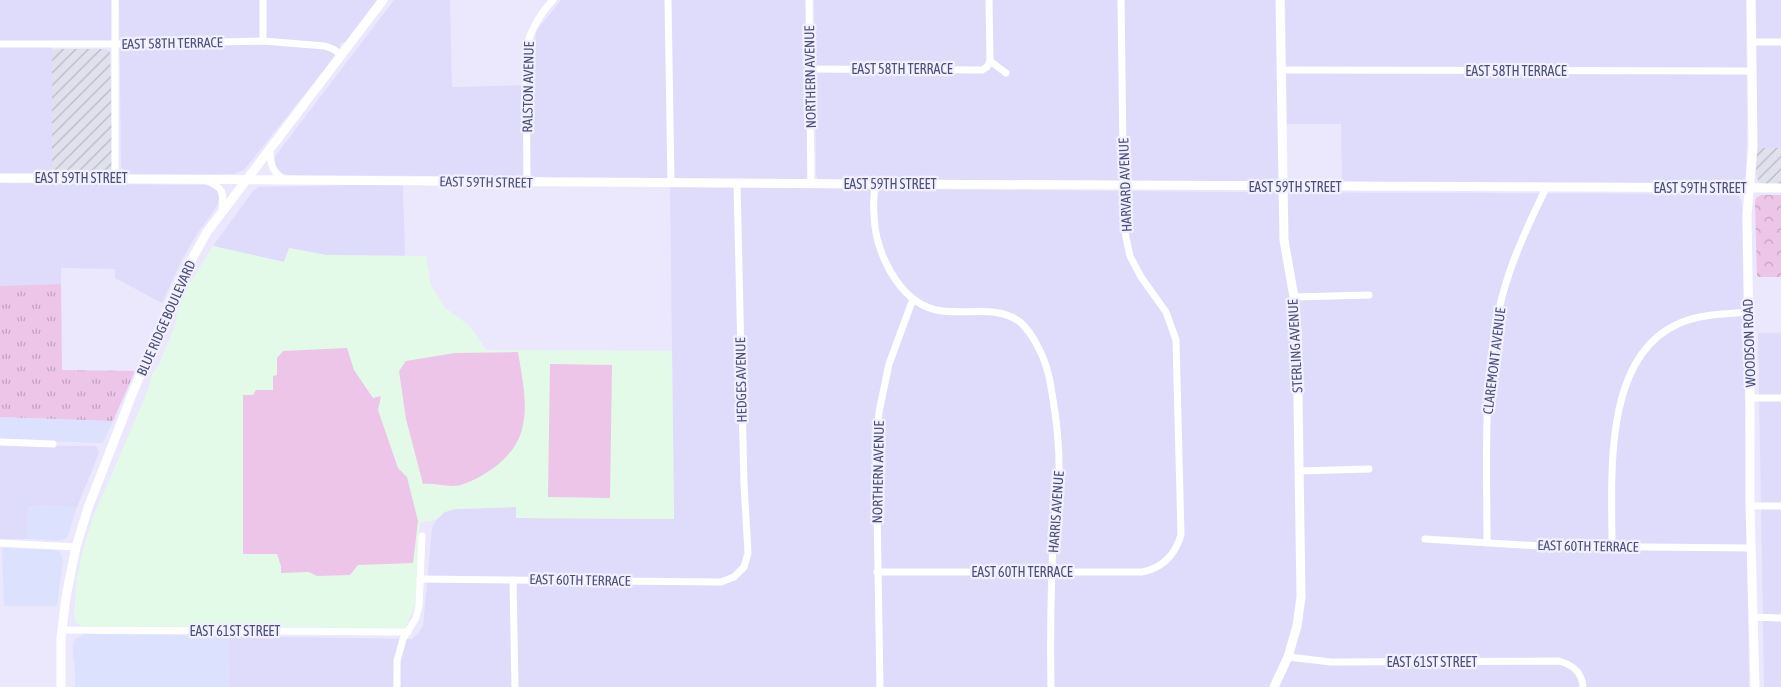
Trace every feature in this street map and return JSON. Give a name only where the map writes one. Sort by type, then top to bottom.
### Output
[{"type":"street","points":[[115,0],[115,178]]},
{"type":"street","points":[[263,0],[263,41]]},
{"type":"street","name":"BLUE RIDGE BOULEVARD","points":[[61,687],[63,630],[69,574],[76,547],[88,508],[178,284],[207,232],[383,0]]},
{"type":"street","name":"RALSTON AVENUE","points":[[527,182],[526,50],[529,36],[535,23],[553,0]]},
{"type":"street","points":[[668,0],[671,183]]},
{"type":"street","name":"NORTHERN AVENUE","points":[[809,0],[811,184]]},
{"type":"street","points":[[989,0],[990,61],[1006,73]]},
{"type":"street","name":"HARVARD AVENUE","points":[[1122,0],[1124,228],[1130,256],[1140,277],[1166,312],[1174,332],[1177,354],[1181,535],[1175,551],[1165,562]]},
{"type":"street","name":"STERLING AVENUE","points":[[1274,687],[1288,657],[1297,626],[1301,597],[1296,331],[1294,297],[1284,240],[1282,187],[1280,0]]},
{"type":"street","name":"WOODSON ROAD","points":[[1751,0],[1753,145],[1747,215],[1750,506],[1755,687]]},
{"type":"street","name":"EAST 58TH TERRACE","points":[[0,44],[263,41],[325,46],[342,55]]},
{"type":"street","points":[[1751,42],[1781,42]]},
{"type":"street","name":"EAST 58TH TERRACE","points":[[810,69],[982,70],[987,67],[990,61]]},
{"type":"street","name":"EAST 58TH TERRACE","points":[[1281,70],[1752,71]]},
{"type":"street","points":[[270,148],[272,169],[277,176],[285,180]]},
{"type":"street","name":"EAST 59TH STREET","points":[[0,178],[737,184],[1781,188]]},
{"type":"street","points":[[203,179],[218,186],[222,193],[222,212]]},
{"type":"street","name":"HEDGES AVENUE","points":[[737,184],[744,484],[748,553],[744,567],[738,574]]},
{"type":"street","points":[[874,184],[874,216],[880,246],[894,279],[913,299]]},
{"type":"street","name":"CLAREMONT AVENUE","points":[[1487,543],[1487,413],[1495,333],[1502,298],[1512,265],[1546,188]]},
{"type":"street","points":[[1294,297],[1369,294]]},
{"type":"street","name":"NORTHERN AVENUE","points":[[880,687],[876,450],[879,412],[889,364],[913,299]]},
{"type":"street","name":"HARRIS AVENUE","points":[[913,299],[936,310],[994,312],[1008,316],[1021,323],[1039,348],[1046,366],[1059,443],[1059,482],[1053,539],[1051,687]]},
{"type":"street","points":[[1612,547],[1612,455],[1614,433],[1622,398],[1636,362],[1655,339],[1680,322],[1706,315],[1748,312]]},
{"type":"street","points":[[1750,398],[1781,398]]},
{"type":"street","points":[[0,442],[53,444]]},
{"type":"street","points":[[1299,471],[1369,469]]},
{"type":"street","points":[[1750,506],[1781,506]]},
{"type":"street","points":[[397,687],[397,661],[403,639],[416,618],[419,606],[422,536]]},
{"type":"street","name":"EAST 60TH TERRACE","points":[[1425,539],[1540,546],[1751,548]]},
{"type":"street","points":[[0,543],[76,547]]},
{"type":"street","name":"EAST 60TH TERRACE","points":[[877,572],[1142,572],[1160,566],[1165,562]]},
{"type":"street","name":"EAST 60TH TERRACE","points":[[420,579],[721,582],[738,574]]},
{"type":"street","points":[[513,580],[515,687]]},
{"type":"street","points":[[1753,617],[1781,618]]},
{"type":"street","name":"EAST 61ST STREET","points":[[63,630],[408,632]]},
{"type":"street","name":"EAST 61ST STREET","points":[[1288,657],[1331,662],[1559,661],[1570,664],[1580,674],[1583,687]]},
{"type":"shaded area","points":[[0,0],[112,0],[113,36],[109,42],[52,41],[52,173],[0,174]]},
{"type":"shaded area","points":[[119,0],[377,0],[346,41],[340,44],[340,48],[329,64],[244,170],[234,174],[135,175],[126,174],[121,167]]},
{"type":"shaded area","points":[[394,0],[450,0],[452,87],[532,85],[532,55],[537,30],[561,0],[806,0],[807,178],[804,180],[551,179],[288,175],[282,173],[276,168],[274,160],[276,155]]},
{"type":"shaded area","points":[[814,0],[1277,0],[1279,176],[1277,182],[821,181],[817,178],[816,173]]},
{"type":"shaded area","points":[[1285,0],[1746,0],[1746,177],[1738,185],[1342,184],[1341,124],[1287,124]]},
{"type":"shaded area","points":[[1756,0],[1781,0],[1781,148],[1757,148]]},
{"type":"shaded area","points":[[52,49],[104,49],[110,51],[113,162],[111,169],[106,174],[52,173]]},
{"type":"shaded area","points":[[1757,148],[1781,148],[1781,185],[1760,184],[1758,181],[1756,174]]},
{"type":"shaded area","points":[[0,183],[206,185],[217,190],[219,199],[217,206],[197,234],[182,260],[162,303],[115,278],[115,269],[61,268],[61,284],[0,286]]},
{"type":"shaded area","points":[[403,185],[405,256],[326,255],[290,248],[284,262],[213,246],[253,191],[258,187]]},
{"type":"shaded area","points":[[670,187],[1737,195],[1742,204],[1749,687],[229,687],[228,636],[412,639],[423,626],[432,528],[436,520],[445,512],[455,509],[516,507],[516,518],[674,519]]},
{"type":"shaded area","points":[[213,246],[284,262],[289,248],[326,255],[426,256],[431,285],[445,308],[470,326],[486,350],[672,351],[674,519],[516,518],[516,507],[455,509],[445,512],[436,520],[420,522],[415,605],[405,628],[81,626],[76,622],[74,616],[77,579],[93,517],[144,400],[151,376],[159,364],[175,326],[177,311],[190,283]]},
{"type":"shaded area","points":[[1758,333],[1781,333],[1781,687],[1764,687]]},
{"type":"shaded area","points":[[0,417],[113,421],[103,443],[0,440]]},
{"type":"shaded area","points":[[0,445],[94,446],[97,447],[99,453],[77,507],[28,506],[27,539],[0,539]]},
{"type":"shaded area","points":[[28,506],[77,507],[67,538],[58,541],[27,539]]},
{"type":"shaded area","points":[[2,548],[54,550],[60,552],[63,560],[57,606],[4,606]]},
{"type":"shaded area","points":[[84,634],[228,636],[229,687],[75,687],[73,645],[75,639]]},
{"type":"green space","points":[[1761,195],[1781,195],[1781,277],[1757,277],[1755,203],[1756,198]]},
{"type":"green space","points":[[61,284],[62,370],[135,371],[113,421],[0,417],[0,286]]},
{"type":"green space","points":[[347,348],[354,370],[373,398],[381,396],[378,410],[398,468],[407,477],[418,521],[413,563],[358,565],[350,575],[317,576],[309,572],[281,573],[277,554],[243,554],[243,395],[253,395],[256,390],[273,390],[273,376],[277,375],[277,358],[283,351]]},
{"type":"green space","points":[[518,352],[525,400],[524,414],[522,429],[517,442],[508,455],[495,467],[461,485],[423,484],[406,419],[399,371],[406,361],[455,353]]},
{"type":"green space","points":[[550,364],[612,365],[610,498],[548,497]]}]
